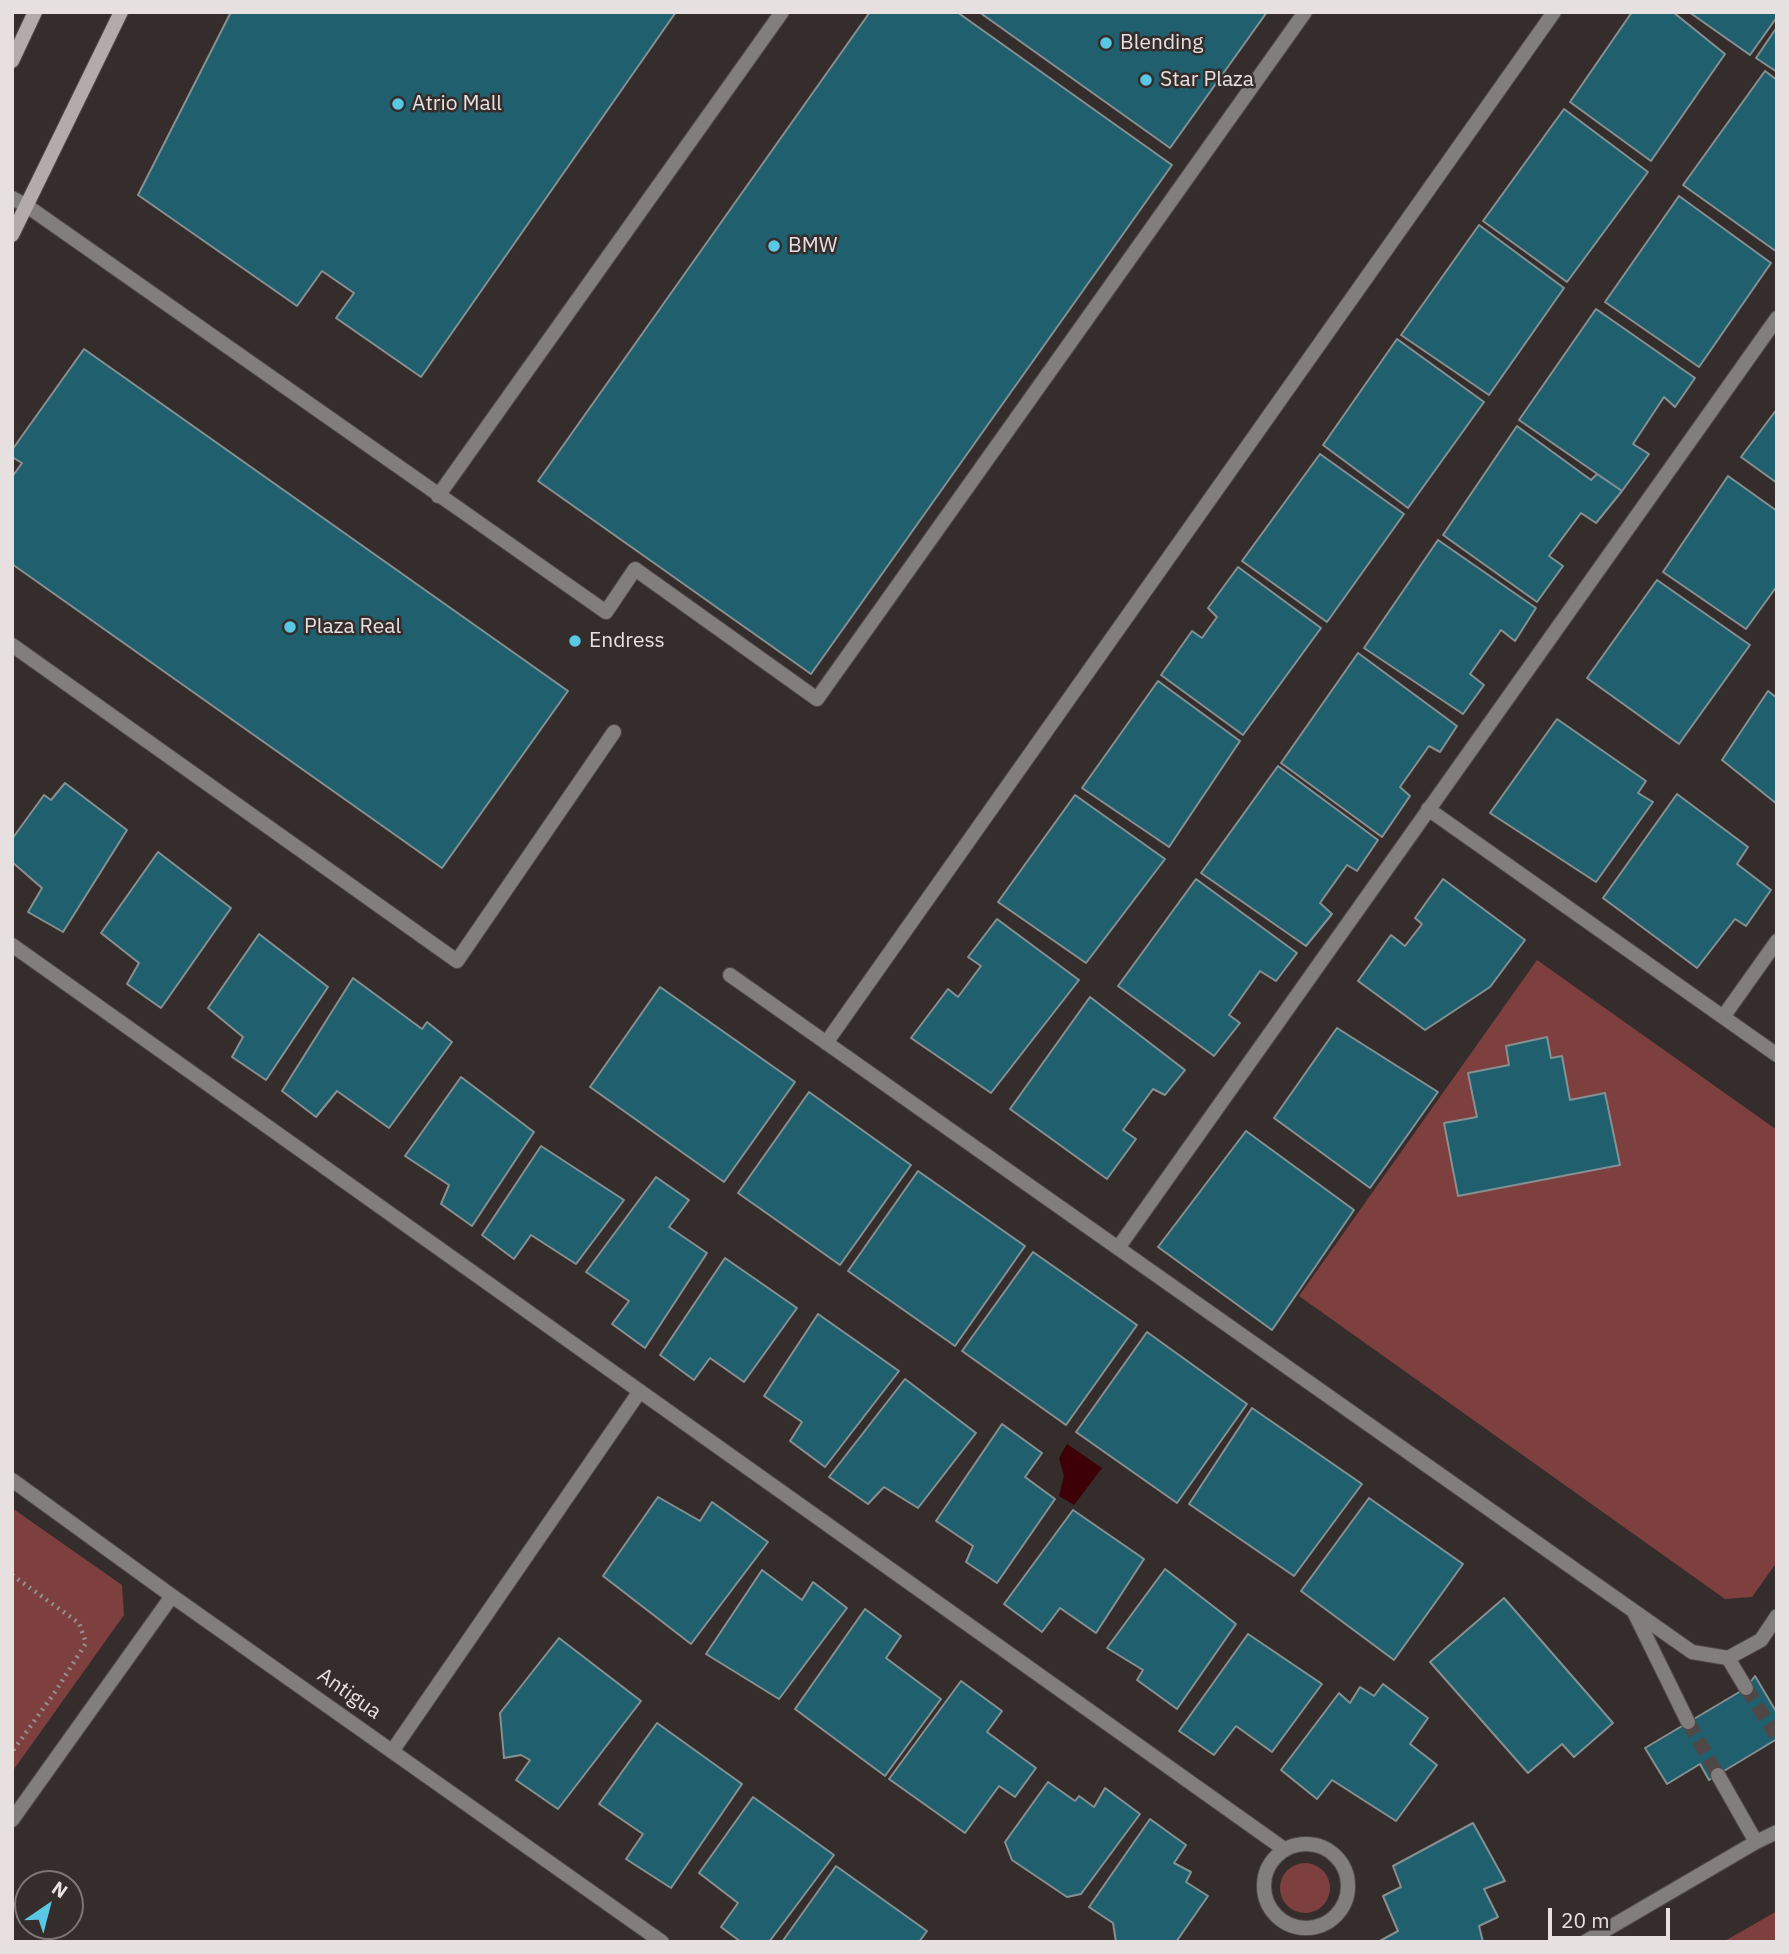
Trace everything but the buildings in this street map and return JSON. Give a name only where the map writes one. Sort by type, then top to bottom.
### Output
[{"type":"main road","points":[[12,61],[35,12]]},
{"type":"main road","points":[[12,235],[121,12]]},
{"type":"street","points":[[438,496],[782,12]]},
{"type":"street","points":[[12,198],[606,612],[635,569],[817,699],[1305,12]]},
{"type":"street","points":[[826,1043],[1554,12]]},
{"type":"street","points":[[1118,1248],[1777,318]]},
{"type":"street","points":[[12,645],[457,961],[614,732]]},
{"type":"street","points":[[1429,809],[1777,1055]]},
{"type":"street","points":[[1723,1017],[1777,941]]},
{"type":"street","points":[[12,945],[1284,1849]]},
{"type":"street","points":[[730,975],[1692,1652],[1728,1658],[1760,1640],[1777,1616]]},
{"type":"street","points":[[393,1750],[640,1391]]},
{"type":"street","name":"Antigua","points":[[12,1480],[662,1942]]},
{"type":"street","points":[[12,1820],[172,1596]]},
{"type":"street","points":[[1633,1610],[1688,1722]]},
{"type":"street","points":[[1728,1658],[1746,1688]]},
{"type":"street","points":[[1718,1775],[1756,1842]]},
{"type":"street","points":[[1585,1942],[1777,1832]]},
{"type":"street","points":[[1312,1843],[1337,1857],[1345,1868],[1347,1897],[1341,1910],[1319,1927],[1292,1926],[1280,1919],[1265,1897],[1263,1882],[1267,1869],[1273,1858],[1284,1849],[1297,1844],[1312,1843]]},
{"type":"path","points":[[12,1575],[79,1623],[86,1643],[12,1752]]},
{"type":"shaded area","points":[[1537,960],[1777,1130],[1777,1562],[1752,1597],[1725,1599],[1299,1296]]},
{"type":"shaded area","points":[[1067,1444],[1102,1468],[1074,1505],[1059,1496],[1064,1476],[1059,1458]]},
{"type":"shaded area","points":[[12,1508],[122,1585],[124,1615],[12,1772]]},
{"type":"shaded area","points":[[1305,1863],[1322,1871],[1330,1888],[1322,1905],[1305,1913],[1288,1905],[1280,1888],[1288,1871]]},
{"type":"shaded area","points":[[1777,1911],[1777,1942],[1723,1942]]},
{"type":"tunnel","points":[[1746,1688],[1777,1737]]},
{"type":"tunnel","points":[[1688,1722],[1718,1775]]},
{"type":"place","name":"Blending","points":[[1106,43]]},
{"type":"place","name":"Star Plaza","points":[[1146,80]]},
{"type":"place","name":"Atrio Mall","points":[[398,104]]},
{"type":"place","name":"BMW","points":[[774,246]]},
{"type":"place","name":"Plaza Real","points":[[290,627]]},
{"type":"place","name":"Endress","points":[[575,641]]}]
